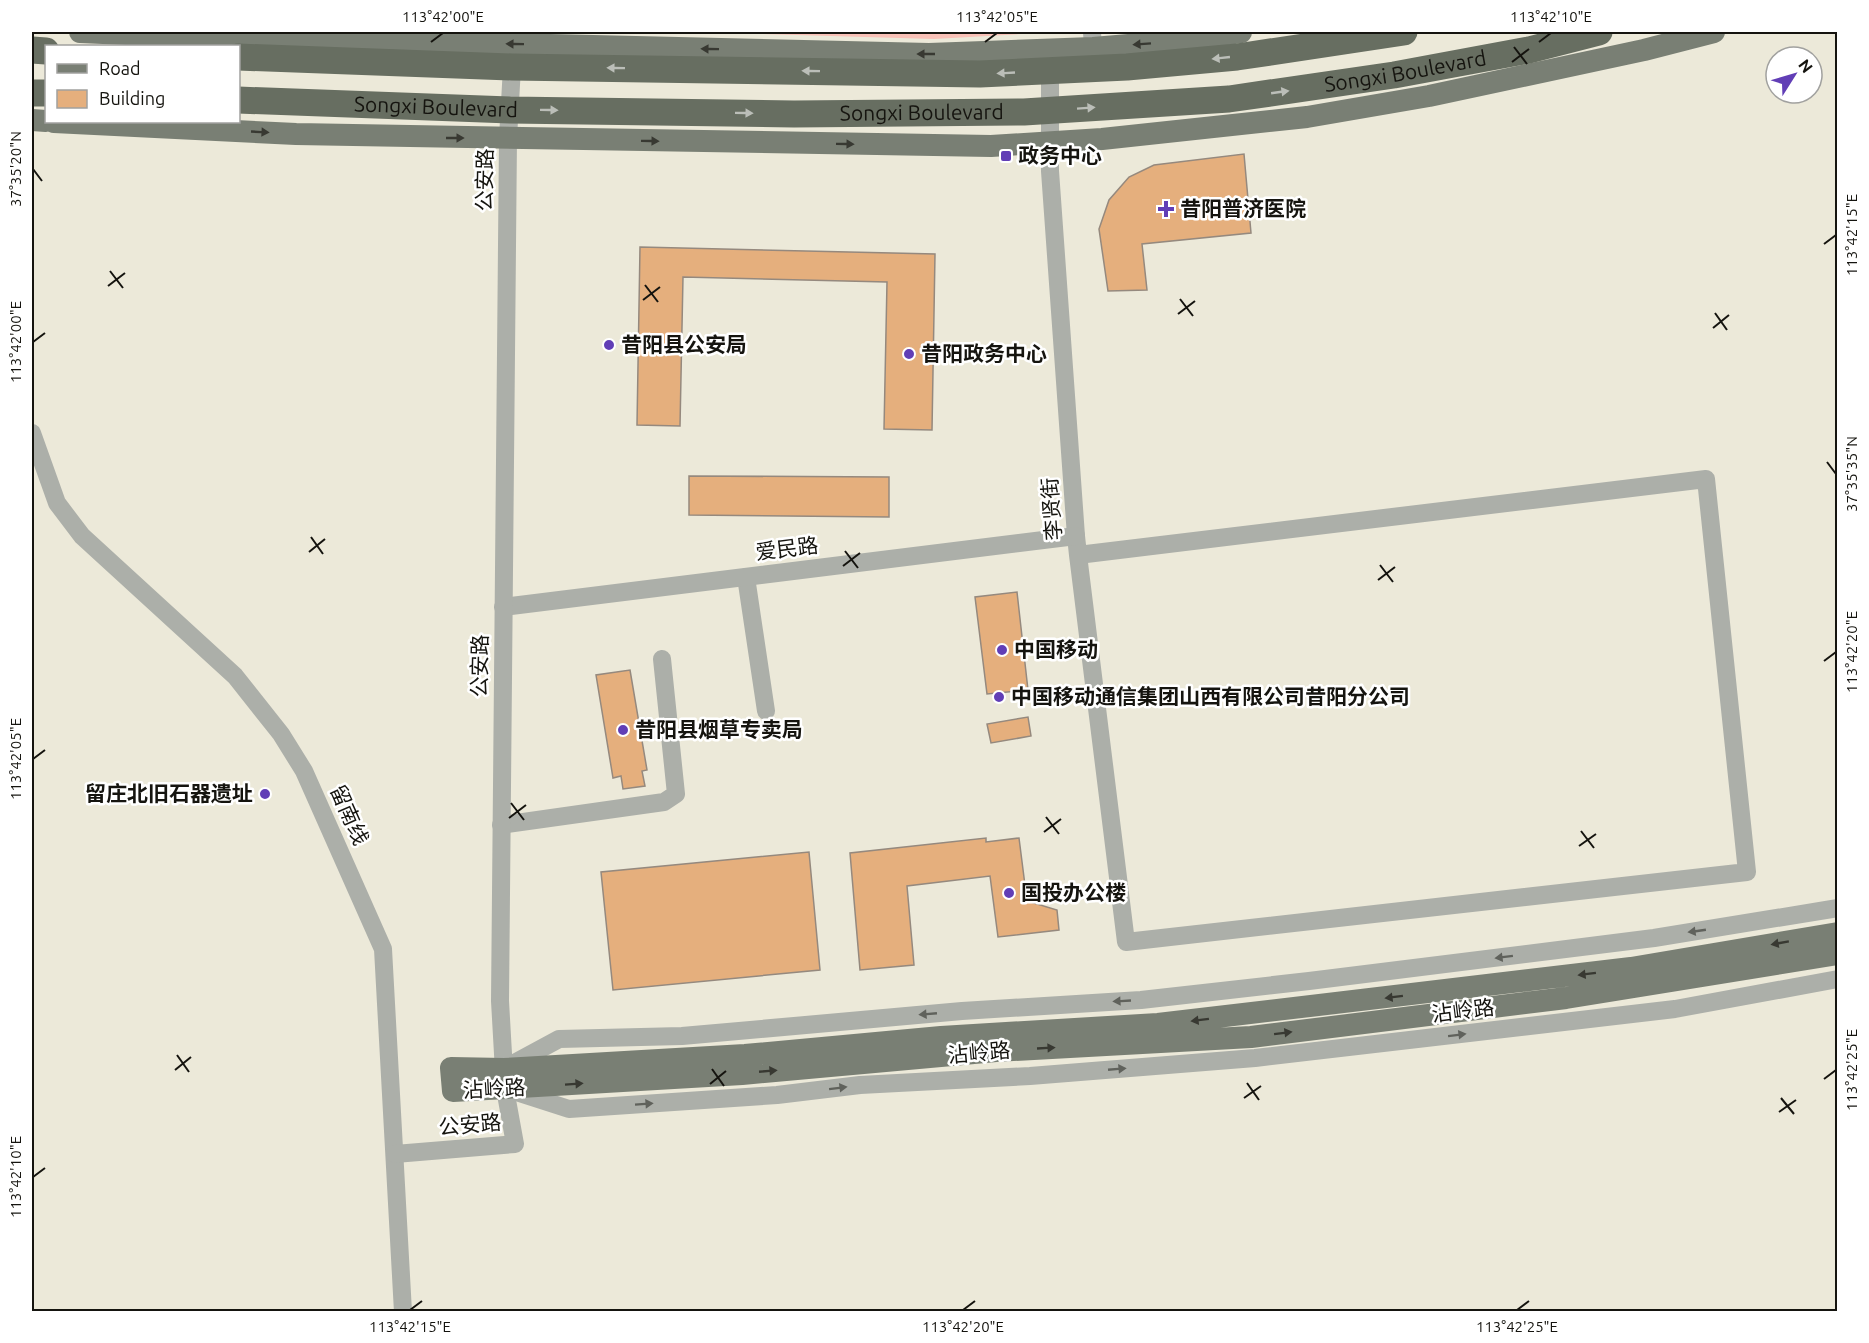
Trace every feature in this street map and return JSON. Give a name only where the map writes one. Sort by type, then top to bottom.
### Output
[{"type":"highway","name":"Songxi Boulevard","points":[[240,57],[512,67],[980,74],[1127,67],[1237,57],[1332,37],[1404,32]]},
{"type":"highway","name":"Songxi Boulevard","points":[[240,100],[510,110],[794,114],[1051,110],[1241,97],[1394,75],[1518,52],[1599,32]]},
{"type":"main road","points":[[80,32],[929,54],[1092,40],[1176,41],[1241,32]]},
{"type":"main road","points":[[74,123],[296,134],[967,145],[1050,142],[1318,115],[1429,96],[1644,50],[1714,32]]},
{"type":"main road","name":"沾岭路","points":[[505,1079],[941,1036],[1158,1024],[1631,968],[1838,933]]},
{"type":"main road","name":"沾岭路","points":[[505,1079],[742,1074],[996,1051],[1251,1037],[1566,998],[1838,954]]},
{"type":"street","name":"公安路","points":[[395,1154],[515,1144],[505,1079],[500,1001],[508,138],[512,67]]},
{"type":"street","name":"李贤街","points":[[1050,71],[1050,171],[1076,536],[1078,555],[1126,942],[1747,872],[1706,480],[1078,555]]},
{"type":"street","name":"留南线","points":[[32,434],[57,503],[82,536],[235,676],[281,734],[304,771],[383,949],[403,1311]]},
{"type":"street","name":"爱民路","points":[[503,607],[1076,536]]},
{"type":"street","points":[[746,577],[766,711]]},
{"type":"street","points":[[501,825],[664,802],[676,794],[662,659]]},
{"type":"street","points":[[1838,908],[1654,938],[1141,1000],[963,1011],[682,1036],[559,1039],[505,1079],[569,1109],[777,1095],[860,1085],[1030,1076],[1255,1058],[1675,1009],[1838,979]]},
{"type":"shaded area","points":[[693,32],[1058,32],[934,39]]},
{"type":"building","points":[[1244,154],[1251,233],[1142,244],[1147,290],[1108,291],[1099,229],[1109,200],[1129,177],[1154,165]]},
{"type":"building","name":"昔阳政务中心","points":[[640,247],[935,254],[932,430],[884,429],[887,282],[683,277],[680,426],[637,425]]},
{"type":"building","points":[[689,476],[889,477],[889,517],[689,515]]},
{"type":"building","name":"中国移动","points":[[1017,592],[1028,690],[987,694],[975,597]]},
{"type":"building","name":"昔阳县烟草专卖局","points":[[630,670],[647,770],[642,771],[645,786],[623,789],[621,776],[613,778],[596,675]]},
{"type":"building","points":[[1028,717],[1031,736],[991,743],[987,724]]},
{"type":"building","points":[[986,838],[986,842],[1019,838],[1027,901],[1057,910],[1059,930],[998,937],[990,876],[907,886],[914,965],[860,970],[850,853]]},
{"type":"building","points":[[809,852],[820,970],[613,990],[601,872]]},
{"type":"place","name":"政务中心","points":[[1006,156]]},
{"type":"place","name":"昔阳普济医院","points":[[1166,209]]},
{"type":"place","name":"昔阳县公安局","points":[[609,345]]},
{"type":"place","name":"昔阳政务中心","points":[[909,354]]},
{"type":"place","name":"中国移动","points":[[1002,650]]},
{"type":"place","name":"中国移动通信集团山西有限公司昔阳分公司","points":[[999,697]]},
{"type":"place","name":"昔阳县烟草专卖局","points":[[623,730]]},
{"type":"place","name":"留庄北旧石器遗址","points":[[265,794]]},
{"type":"place","name":"国投办公楼","points":[[1009,893]]}]
